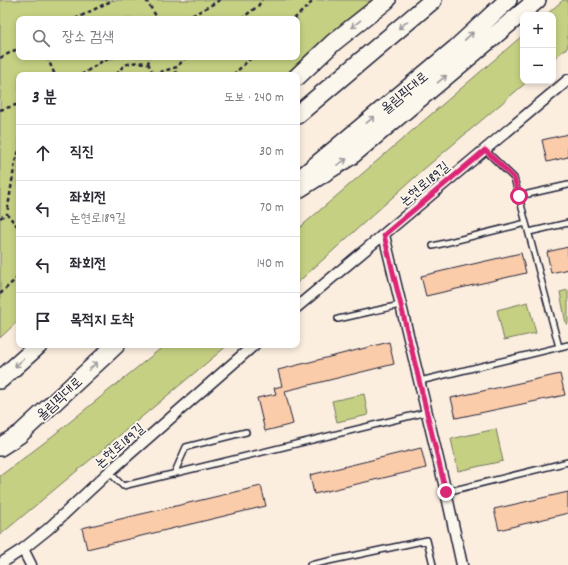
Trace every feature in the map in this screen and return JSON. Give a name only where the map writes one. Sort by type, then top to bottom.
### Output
[{"type":"highway","points":[[300,74],[334,42],[387,0]]},
{"type":"highway","points":[[300,112],[432,0]]},
{"type":"highway","name":"올림픽대로","points":[[300,178],[455,49],[508,0]]},
{"type":"highway","points":[[300,188],[351,156],[537,0]]},
{"type":"highway","points":[[0,380],[36,348]]},
{"type":"highway","name":"올림픽대로","points":[[0,447],[20,434],[113,348]]},
{"type":"street","name":"논현로189길","points":[[300,305],[568,80]]},
{"type":"street","points":[[384,235],[400,305],[420,381],[462,565]]},
{"type":"street","name":"논현로189길","points":[[0,564],[23,549],[48,529],[109,472],[251,348]]},
{"type":"street","points":[[23,549],[31,565]]},
{"type":"lane","points":[[485,150],[514,178],[559,347]]},
{"type":"lane","points":[[519,196],[568,185]]},
{"type":"lane","points":[[432,246],[526,223]]},
{"type":"lane","points":[[528,232],[568,223]]},
{"type":"lane","points":[[338,319],[400,305]]},
{"type":"lane","points":[[420,381],[568,345]]},
{"type":"lane","points":[[109,472],[123,486],[427,412]]},
{"type":"lane","points":[[174,474],[186,447],[246,432]]},
{"type":"lane","points":[[446,492],[568,462]]},
{"type":"lane","points":[[310,565],[427,540],[433,565]]},
{"type":"path","points":[[81,16],[113,0]]},
{"type":"path","points":[[146,0],[156,16]]},
{"type":"path","points":[[191,16],[220,0]]},
{"type":"path","points":[[245,16],[258,6],[262,0]]},
{"type":"path","points":[[297,16],[314,0]]},
{"type":"path","points":[[0,58],[16,50]]},
{"type":"path","points":[[48,60],[54,72]]},
{"type":"path","points":[[86,72],[106,60]]},
{"type":"path","points":[[149,60],[148,63],[152,72]]},
{"type":"path","points":[[176,72],[177,67],[183,60]]},
{"type":"path","points":[[235,72],[249,60]]},
{"type":"path","points":[[118,72],[120,69],[134,62],[148,63]]},
{"type":"path","points":[[160,72],[177,67]]},
{"type":"path","points":[[0,110],[16,105]]},
{"type":"path","points":[[16,159],[7,214],[16,224]]},
{"type":"path","points":[[0,218],[7,214]]},
{"type":"path","points":[[0,294],[16,279]]},
{"type":"green space","points":[[0,0],[373,0],[317,45],[288,72],[16,72],[16,323],[0,338]]},
{"type":"green space","points":[[563,0],[568,0],[568,47],[556,57],[556,12],[549,12]]},
{"type":"green space","points":[[520,38],[520,84],[524,84],[424,169],[300,280],[300,227]]},
{"type":"green space","points":[[568,290],[568,324],[566,324],[560,292]]},
{"type":"green space","points":[[528,302],[536,333],[504,340],[497,310]]},
{"type":"green space","points":[[161,348],[224,348],[0,535],[0,476],[45,442]]},
{"type":"green space","points":[[364,394],[368,415],[337,422],[332,401]]},
{"type":"green space","points":[[496,429],[503,461],[458,471],[451,439]]},
{"type":"building","points":[[568,134],[568,157],[547,162],[542,140]]},
{"type":"building","points":[[568,247],[568,269],[551,273],[547,252]]},
{"type":"building","points":[[521,253],[526,273],[426,296],[421,276]]},
{"type":"building","points":[[389,342],[394,364],[285,391],[293,424],[265,431],[257,398],[276,394],[274,388],[282,386],[278,370]]},
{"type":"building","points":[[560,374],[565,395],[456,418],[451,398]]},
{"type":"building","points":[[421,448],[426,468],[314,494],[310,475]]},
{"type":"building","points":[[261,486],[266,506],[87,549],[82,528]]},
{"type":"building","points":[[568,492],[568,513],[499,530],[494,509]]},
{"type":"route","points":[[446,492],[384,235],[485,150],[514,178],[519,196]]}]
